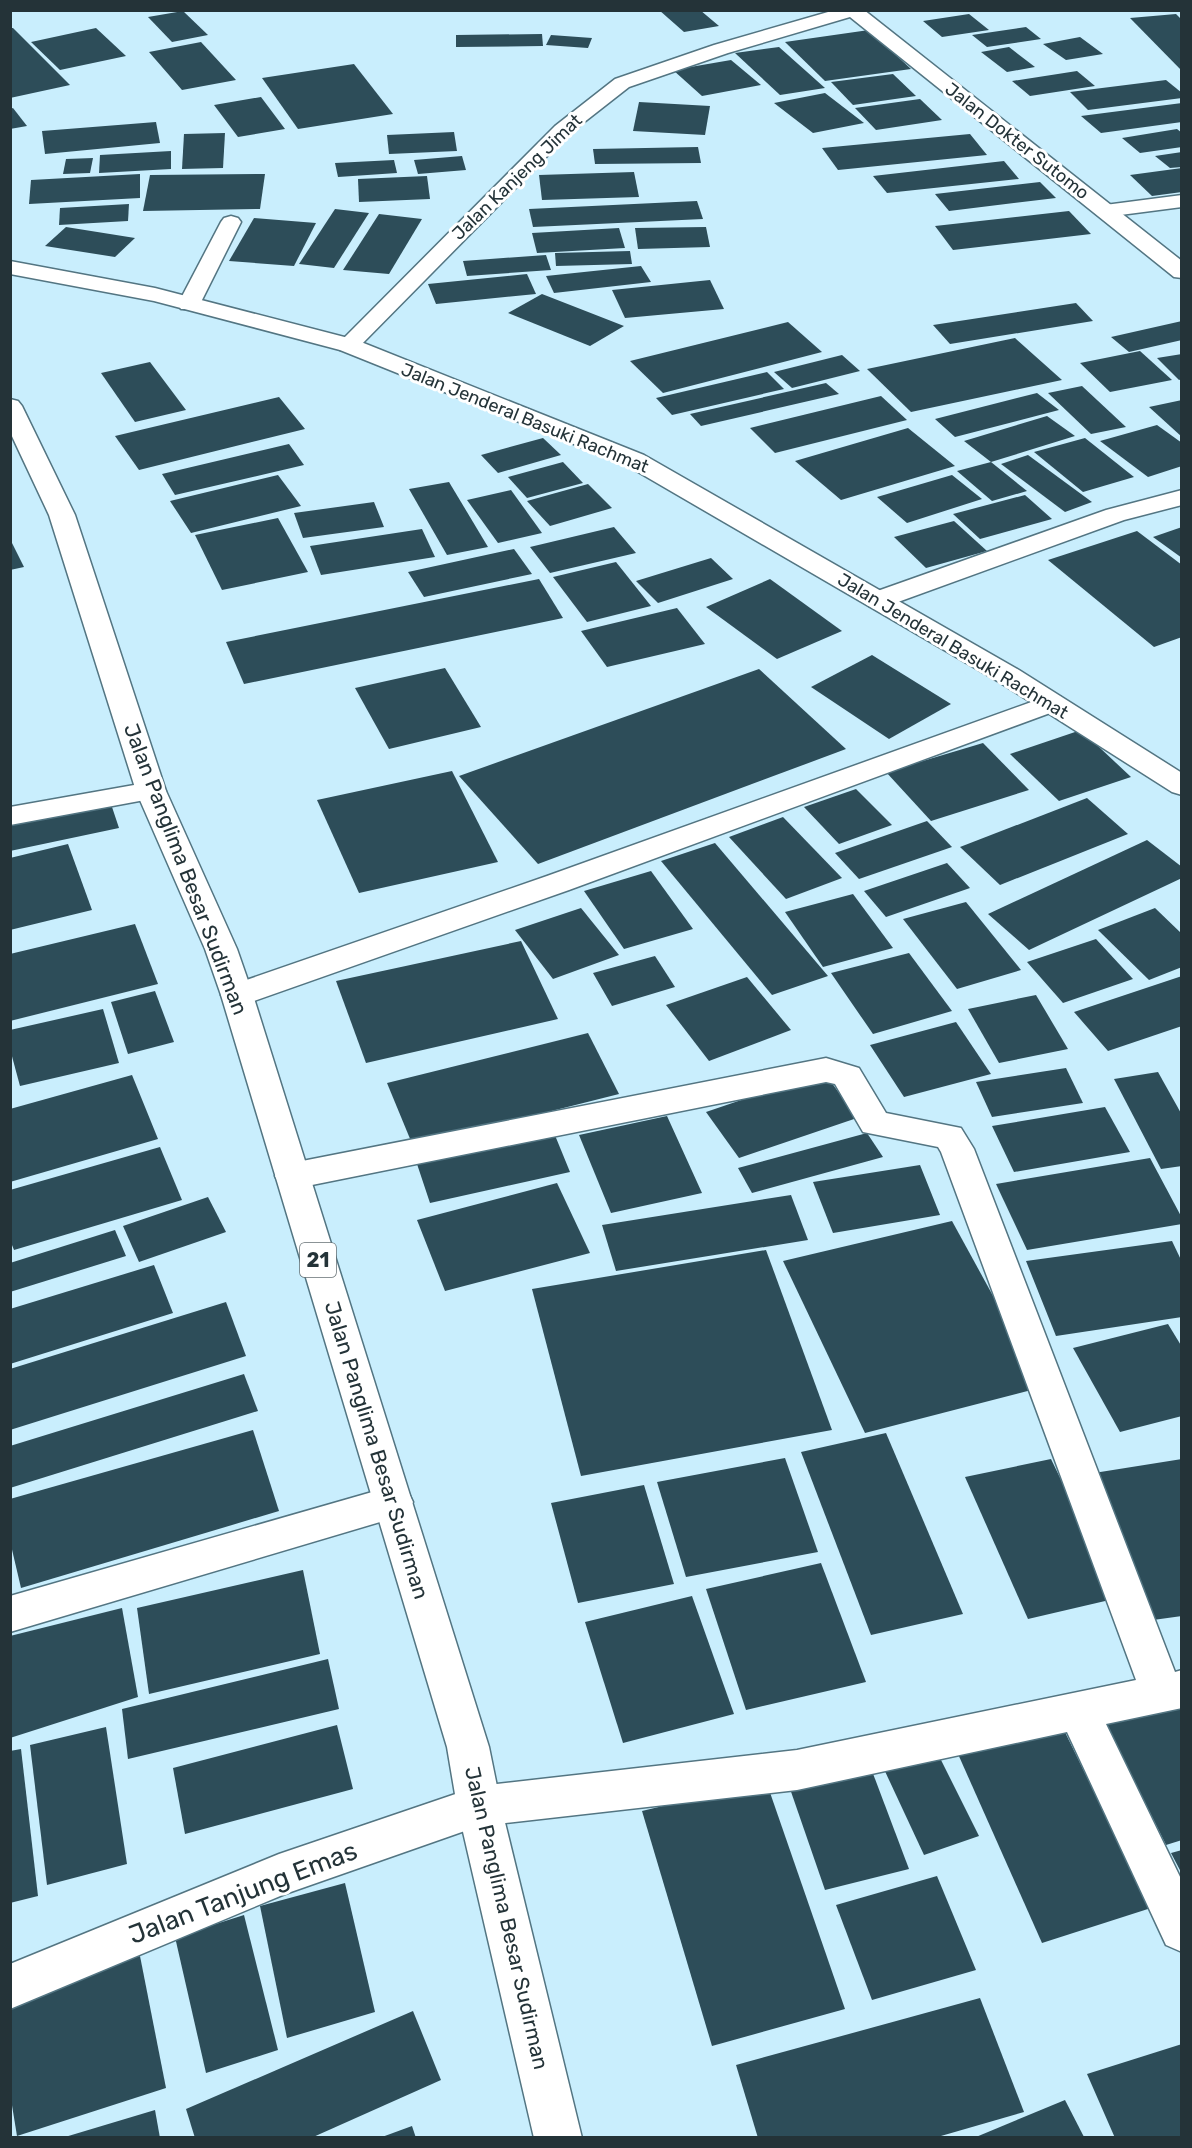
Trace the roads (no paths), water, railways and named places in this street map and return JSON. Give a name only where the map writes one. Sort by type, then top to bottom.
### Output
[{"type":"main road","name":"Jalan Dokter Sutomo","points":[[852,11],[1182,272]]},
{"type":"main road","name":"Jalan Kanjeng Jimat","points":[[348,345],[562,130],[622,84],[721,49],[852,11]]},
{"type":"main road","points":[[1105,211],[1182,201]]},
{"type":"main road","points":[[189,304],[231,222]]},
{"type":"main road","name":"Jalan Jenderal Basuki Rachmat","points":[[10,267],[189,304],[348,345],[635,460],[1051,703],[1182,786]]},
{"type":"main road","name":"Jalan Panglima Besar Sudirman","points":[[10,406],[62,515],[151,790],[221,949],[237,995],[468,1747],[479,1806],[558,2138]]},
{"type":"main road","points":[[878,600],[1115,515],[1182,497]]},
{"type":"main road","points":[[237,995],[558,883],[1051,703]]},
{"type":"main road","points":[[10,816],[151,790]]},
{"type":"main road","points":[[292,1176],[826,1070],[847,1076],[875,1124],[949,1137],[957,1149],[1172,1691]]},
{"type":"main road","points":[[10,1614],[393,1502]]},
{"type":"main road","name":"Jalan Tanjung Emas","points":[[10,1987],[279,1875],[479,1806],[797,1770],[1172,1691]]},
{"type":"main road","points":[[1078,1712],[1182,1930]]}]
